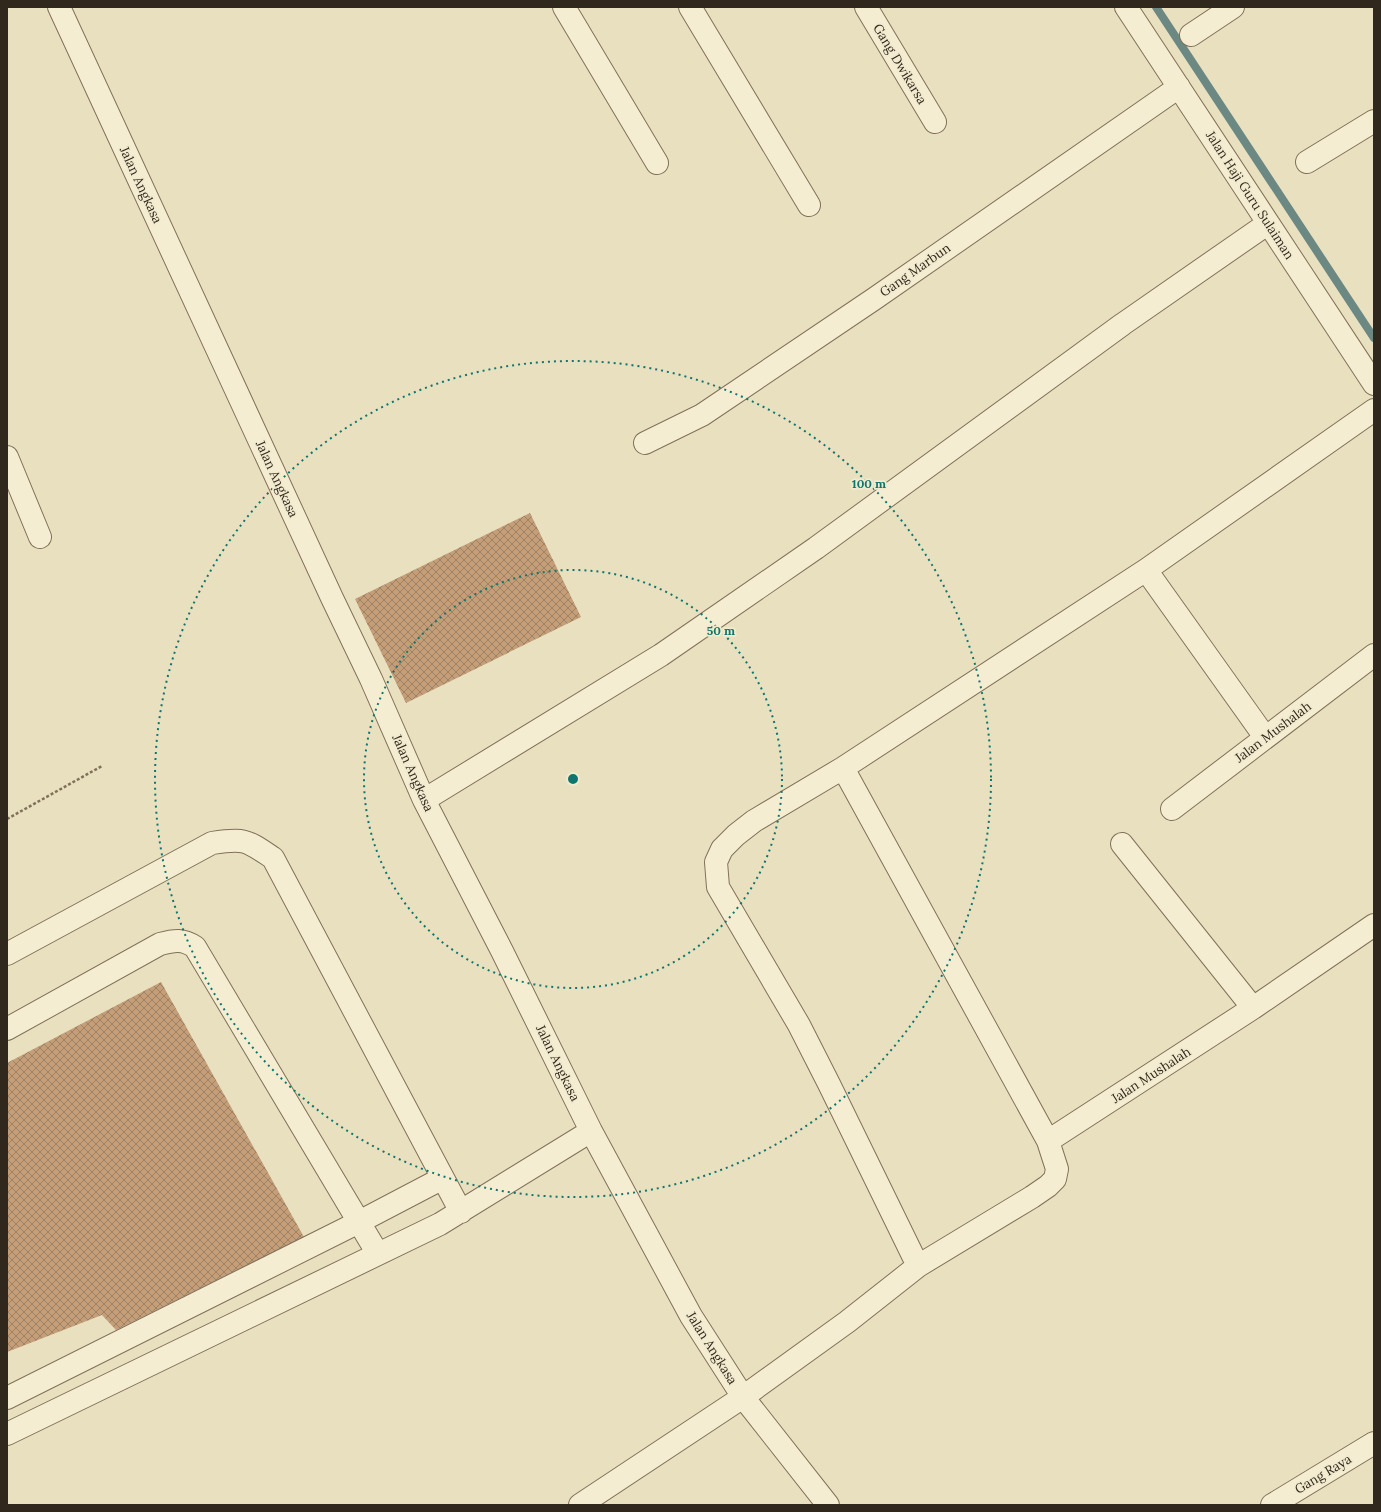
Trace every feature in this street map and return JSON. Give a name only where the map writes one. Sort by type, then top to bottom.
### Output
[{"type":"street","name":"Jalan Angkasa","points":[[59,7],[325,584],[371,679],[424,800],[502,951],[591,1131],[691,1316],[742,1397],[828,1505]]},
{"type":"street","points":[[564,7],[657,163]]},
{"type":"street","points":[[690,7],[809,205]]},
{"type":"street","name":"Gang Dwikarsa","points":[[866,7],[935,122]]},
{"type":"street","name":"Jalan Haji Guru Sulaiman","points":[[1126,7],[1267,224],[1374,384]]},
{"type":"street","points":[[1191,35],[1233,7]]},
{"type":"street","name":"Gang Marbun","points":[[645,443],[708,410],[874,299],[1179,87]]},
{"type":"street","points":[[1307,162],[1374,120]]},
{"type":"street","points":[[424,800],[512,748],[668,651],[816,548],[1123,324],[1267,224]]},
{"type":"street","points":[[918,1266],[802,1032],[718,887],[716,862],[722,849],[736,835],[779,804],[843,768],[1146,570],[1374,410]]},
{"type":"street","points":[[7,457],[40,536]]},
{"type":"street","points":[[1146,570],[1265,737]]},
{"type":"street","name":"Jalan Mushalah","points":[[1172,809],[1374,655]]},
{"type":"street","points":[[580,1505],[742,1397],[847,1322],[918,1266],[1032,1197],[1055,1179],[1057,1169],[1048,1141],[843,768]]},
{"type":"street","points":[[7,954],[212,843],[236,839],[252,844],[273,858],[462,1212]]},
{"type":"street","points":[[1122,844],[1253,1008]]},
{"type":"street","name":"Jalan Mushalah","points":[[1048,1141],[1253,1008],[1374,925]]},
{"type":"street","points":[[7,1029],[160,944],[173,940],[187,942],[196,947],[378,1254]]},
{"type":"street","points":[[7,1434],[462,1212],[591,1131]]},
{"type":"street","points":[[7,1398],[359,1222],[443,1178]]},
{"type":"street","name":"Gang Raya","points":[[1272,1505],[1374,1443]]},
{"type":"path","points":[[7,818],[102,766]]},
{"type":"building","points":[[530,513],[581,617],[406,703],[355,599]]},
{"type":"building","points":[[161,982],[304,1237],[116,1330],[102,1315],[7,1352],[7,1063]]},
{"type":"waterway","points":[[1156,7],[1374,338]]}]
